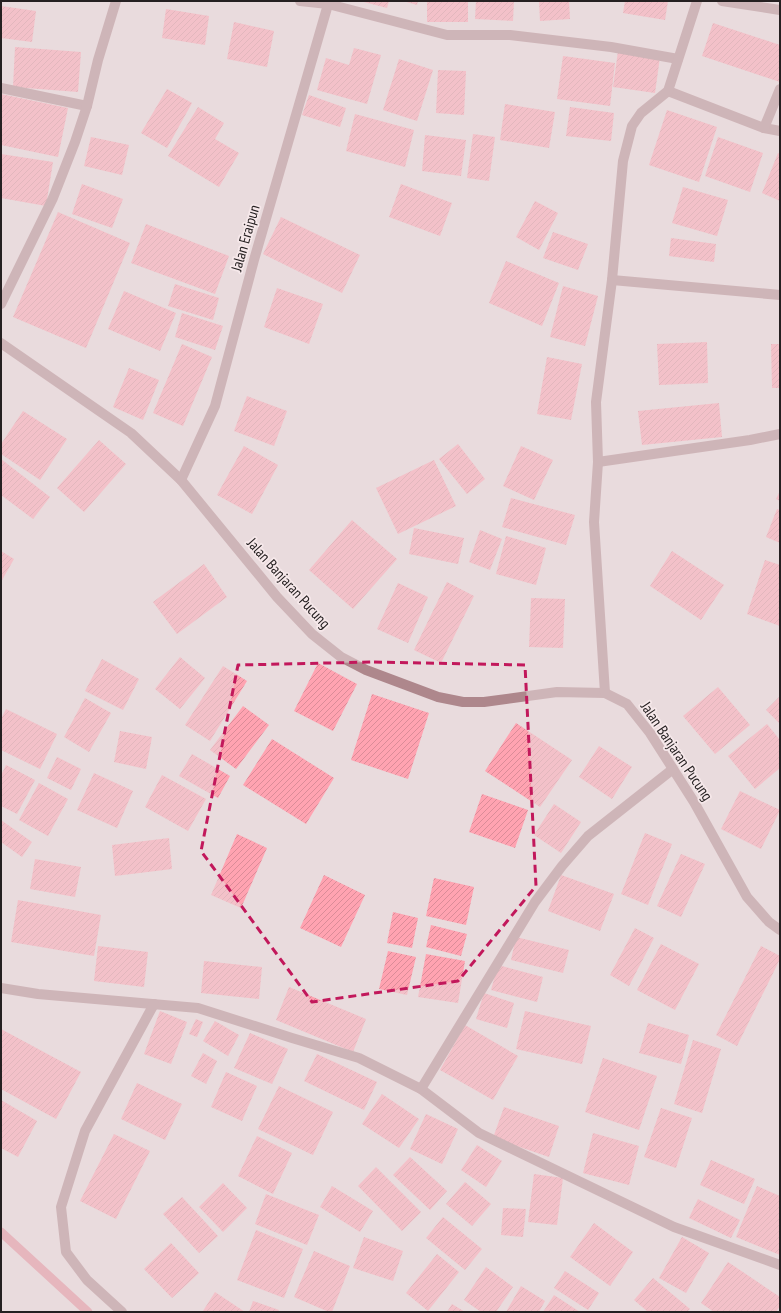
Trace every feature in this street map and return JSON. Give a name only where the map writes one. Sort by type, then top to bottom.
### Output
[{"type":"street","points":[[1,304],[52,198],[75,142],[87,106],[98,60],[116,1]]},
{"type":"street","points":[[300,1],[329,3],[447,34],[510,35],[611,47],[678,59]]},
{"type":"street","points":[[605,694],[594,522],[598,462],[596,402],[612,280],[623,161],[632,126],[641,113],[668,91],[697,1]]},
{"type":"street","points":[[722,1],[780,10]]},
{"type":"street","name":"Jalan Eraipun","points":[[181,480],[215,406],[254,260],[329,3]]},
{"type":"street","points":[[1,88],[87,106]]},
{"type":"street","points":[[764,128],[780,90]]},
{"type":"street","points":[[668,91],[764,128],[780,131]]},
{"type":"street","points":[[612,280],[780,295]]},
{"type":"street","name":"Jalan Banjaran Pucung","points":[[1,343],[131,433],[181,480],[277,597],[312,634],[341,657],[366,670],[438,697],[463,702],[484,702],[557,692],[605,694],[627,704],[650,733],[694,802],[747,897],[769,922],[780,930]]},
{"type":"street","points":[[598,462],[750,440],[780,434]]},
{"type":"street","points":[[421,1088],[534,902],[562,866],[588,836],[673,769]]},
{"type":"street","points":[[1,988],[38,994],[198,1008],[359,1058],[421,1088],[479,1133],[674,1227],[780,1265]]},
{"type":"street","points":[[122,1312],[87,1280],[66,1252],[61,1207],[85,1131],[154,1004]]},
{"type":"highlighted area","points":[[374,662],[525,665],[536,886],[458,981],[312,1002],[201,851],[238,665]]},
{"type":"building","points":[[360,1],[389,1],[387,8]]},
{"type":"building","points":[[403,1],[418,1],[417,5]]},
{"type":"building","points":[[427,1],[468,1],[468,22],[427,22]]},
{"type":"building","points":[[476,1],[514,1],[513,21],[475,19]]},
{"type":"building","points":[[539,1],[569,1],[570,19],[540,21]]},
{"type":"building","points":[[625,1],[668,1],[665,20],[623,13]]},
{"type":"building","points":[[1,6],[36,11],[32,42],[1,38]]},
{"type":"building","points":[[166,9],[209,16],[205,45],[162,38]]},
{"type":"building","points":[[234,22],[274,31],[267,67],[227,59]]},
{"type":"building","points":[[713,23],[780,45],[780,82],[702,56]]},
{"type":"building","points":[[15,47],[81,52],[78,92],[13,87]]},
{"type":"building","points":[[354,48],[381,55],[367,104],[317,90],[326,58],[349,65]]},
{"type":"building","points":[[618,51],[660,57],[655,93],[613,87]]},
{"type":"building","points":[[563,56],[615,63],[610,106],[557,99]]},
{"type":"building","points":[[399,59],[433,70],[417,121],[383,110]]},
{"type":"building","points":[[438,70],[466,71],[464,115],[436,113]]},
{"type":"building","points":[[167,89],[192,103],[167,148],[141,133]]},
{"type":"building","points":[[1,94],[68,108],[58,157],[1,145]]},
{"type":"building","points":[[309,95],[346,108],[340,127],[302,115]]},
{"type":"building","points":[[505,104],[555,112],[549,148],[500,140]]},
{"type":"building","points":[[198,107],[224,123],[215,139],[239,153],[219,187],[168,156]]},
{"type":"building","points":[[570,107],[614,113],[611,141],[566,136]]},
{"type":"building","points":[[667,110],[717,127],[699,182],[649,165]]},
{"type":"building","points":[[355,114],[414,130],[405,167],[346,151]]},
{"type":"building","points":[[473,134],[495,137],[489,181],[467,178]]},
{"type":"building","points":[[425,135],[466,140],[461,176],[422,171]]},
{"type":"building","points":[[91,137],[129,145],[122,175],[84,166]]},
{"type":"building","points":[[718,137],[763,153],[750,192],[705,176]]},
{"type":"building","points":[[778,153],[780,154],[780,201],[762,193]]},
{"type":"building","points":[[1,154],[53,162],[46,206],[1,198]]},
{"type":"building","points":[[82,184],[123,199],[112,228],[72,214]]},
{"type":"building","points":[[401,184],[452,203],[440,236],[389,217]]},
{"type":"building","points":[[683,187],[728,200],[717,236],[672,223]]},
{"type":"building","points":[[535,201],[558,213],[539,250],[516,237]]},
{"type":"building","points":[[58,212],[130,243],[86,348],[13,317]]},
{"type":"building","points":[[281,217],[360,255],[342,293],[263,254]]},
{"type":"building","points":[[146,224],[229,256],[215,294],[131,263]]},
{"type":"building","points":[[553,232],[588,244],[578,270],[543,258]]},
{"type":"building","points":[[671,238],[716,244],[714,262],[669,256]]},
{"type":"building","points":[[506,261],[559,283],[542,326],[489,303]]},
{"type":"building","points":[[175,284],[219,298],[213,320],[168,306]]},
{"type":"building","points":[[563,286],[598,296],[585,346],[550,337]]},
{"type":"building","points":[[277,288],[323,304],[309,344],[264,327]]},
{"type":"building","points":[[124,291],[176,313],[160,351],[108,329]]},
{"type":"building","points":[[182,313],[223,326],[215,350],[175,337]]},
{"type":"building","points":[[707,342],[708,383],[659,385],[657,344]]},
{"type":"building","points":[[182,344],[212,357],[183,426],[153,413]]},
{"type":"building","points":[[771,344],[780,344],[780,388],[772,388]]},
{"type":"building","points":[[547,357],[582,364],[571,420],[537,414]]},
{"type":"building","points":[[129,368],[159,380],[143,420],[113,407]]},
{"type":"building","points":[[247,396],[287,411],[274,446],[234,431]]},
{"type":"building","points":[[719,403],[722,437],[642,445],[638,411]]},
{"type":"building","points":[[23,411],[67,439],[40,480],[1,454],[1,444]]},
{"type":"building","points":[[99,440],[126,464],[84,512],[57,488]]},
{"type":"building","points":[[458,444],[485,479],[467,494],[439,459]]},
{"type":"building","points":[[244,446],[278,465],[252,514],[217,495]]},
{"type":"building","points":[[521,446],[553,460],[534,500],[503,486]]},
{"type":"building","points":[[1,459],[50,497],[33,519],[1,495]]},
{"type":"building","points":[[434,460],[456,506],[398,534],[376,488]]},
{"type":"building","points":[[780,491],[780,501],[776,499]]},
{"type":"building","points":[[511,498],[575,515],[566,545],[502,527]]},
{"type":"building","points":[[777,509],[780,510],[780,543],[766,537]]},
{"type":"building","points":[[352,520],[397,559],[353,609],[309,570]]},
{"type":"building","points":[[414,528],[464,538],[458,564],[409,554]]},
{"type":"building","points":[[480,530],[502,539],[490,570],[469,562]]},
{"type":"building","points":[[506,536],[546,548],[536,585],[496,574]]},
{"type":"building","points":[[1,551],[14,559],[1,582]]},
{"type":"building","points":[[672,551],[724,585],[701,620],[650,586]]},
{"type":"building","points":[[765,560],[780,565],[780,626],[747,614]]},
{"type":"building","points":[[204,564],[227,597],[177,634],[153,602]]},
{"type":"building","points":[[447,582],[474,596],[441,663],[414,650]]},
{"type":"building","points":[[398,583],[428,597],[408,643],[377,629]]},
{"type":"building","points":[[531,598],[565,599],[563,648],[529,647]]},
{"type":"building","points":[[180,657],[205,678],[180,709],[155,689]]},
{"type":"building","points":[[102,659],[139,679],[123,710],[85,691]]},
{"type":"building","points":[[318,663],[357,684],[333,731],[294,711]]},
{"type":"building","points":[[223,666],[247,681],[210,741],[185,725]]},
{"type":"building","points":[[718,687],[750,725],[715,754],[683,716]]},
{"type":"building","points":[[372,694],[429,713],[408,779],[351,760]]},
{"type":"building","points":[[780,696],[780,724],[766,710]]},
{"type":"building","points":[[85,698],[111,713],[89,752],[64,737]]},
{"type":"building","points":[[243,706],[269,725],[236,769],[210,750]]},
{"type":"building","points":[[6,709],[57,734],[40,769],[1,750],[1,719]]},
{"type":"building","points":[[516,723],[572,760],[540,807],[485,771]]},
{"type":"building","points":[[767,724],[780,740],[780,768],[755,789],[728,756]]},
{"type":"building","points":[[120,731],[152,737],[146,769],[114,762]]},
{"type":"building","points":[[272,739],[334,778],[306,824],[243,785]]},
{"type":"building","points":[[599,746],[632,767],[612,799],[579,777]]},
{"type":"building","points":[[192,754],[230,776],[218,798],[179,776]]},
{"type":"building","points":[[57,757],[81,769],[71,790],[47,778]]},
{"type":"building","points":[[6,765],[35,780],[17,814],[1,806],[1,775]]},
{"type":"building","points":[[94,773],[133,791],[117,828],[77,810]]},
{"type":"building","points":[[162,775],[206,799],[188,831],[145,807]]},
{"type":"building","points":[[39,783],[68,799],[48,836],[19,820]]},
{"type":"building","points":[[740,791],[780,810],[761,849],[721,829]]},
{"type":"building","points":[[482,794],[528,810],[515,848],[469,832]]},
{"type":"building","points":[[554,804],[581,822],[561,853],[534,835]]},
{"type":"building","points":[[1,820],[32,842],[22,857],[1,842]]},
{"type":"building","points":[[645,833],[672,844],[648,905],[621,894]]},
{"type":"building","points":[[237,834],[267,848],[241,908],[211,895]]},
{"type":"building","points":[[169,838],[172,869],[115,876],[112,845]]},
{"type":"building","points":[[681,854],[705,864],[681,917],[657,906]]},
{"type":"building","points":[[35,859],[81,867],[75,897],[30,889]]},
{"type":"building","points":[[324,875],[365,895],[341,947],[300,928]]},
{"type":"building","points":[[561,875],[614,894],[600,931],[548,911]]},
{"type":"building","points":[[434,878],[474,887],[466,925],[426,916]]},
{"type":"building","points":[[18,900],[101,915],[94,956],[11,942]]},
{"type":"building","points":[[393,912],[418,918],[412,948],[387,943]]},
{"type":"building","points":[[431,925],[467,934],[461,956],[426,947]]},
{"type":"building","points":[[635,928],[654,938],[629,986],[610,975]]},
{"type":"building","points":[[516,937],[569,950],[563,973],[511,960]]},
{"type":"building","points":[[661,944],[699,964],[675,1010],[637,990]]},
{"type":"building","points":[[98,946],[148,952],[144,987],[94,981]]},
{"type":"building","points":[[761,946],[780,956],[780,959],[737,1046],[716,1035]]},
{"type":"building","points":[[388,951],[416,957],[407,995],[379,989]]},
{"type":"building","points":[[426,954],[465,961],[458,1003],[418,997]]},
{"type":"building","points":[[204,961],[262,967],[259,999],[201,993]]},
{"type":"building","points":[[498,965],[543,977],[537,1002],[491,990]]},
{"type":"building","points":[[289,987],[366,1019],[353,1052],[276,1020]]},
{"type":"building","points":[[484,993],[514,1003],[507,1028],[476,1019]]},
{"type":"building","points":[[160,1011],[187,1022],[171,1064],[144,1054]]},
{"type":"building","points":[[525,1011],[591,1026],[582,1064],[516,1049]]},
{"type":"building","points":[[196,1019],[203,1022],[197,1037],[189,1034]]},
{"type":"building","points":[[215,1021],[239,1035],[228,1056],[203,1041]]},
{"type":"building","points":[[648,1023],[689,1035],[681,1064],[639,1053]]},
{"type":"building","points":[[465,1025],[518,1056],[493,1100],[440,1070]]},
{"type":"building","points":[[1,1029],[81,1072],[56,1119],[1,1089]]},
{"type":"building","points":[[250,1033],[288,1049],[272,1084],[234,1068]]},
{"type":"building","points":[[693,1040],[721,1049],[702,1113],[674,1104]]},
{"type":"building","points":[[203,1053],[217,1061],[206,1084],[191,1076]]},
{"type":"building","points":[[317,1054],[377,1082],[364,1110],[304,1081]]},
{"type":"building","points":[[603,1058],[657,1076],[639,1130],[585,1112]]},
{"type":"building","points":[[226,1072],[257,1086],[242,1121],[211,1107]]},
{"type":"building","points":[[137,1083],[182,1104],[165,1140],[121,1119]]},
{"type":"building","points":[[279,1086],[333,1112],[313,1155],[258,1129]]},
{"type":"building","points":[[382,1094],[419,1119],[399,1148],[362,1124]]},
{"type":"building","points":[[1,1100],[37,1121],[18,1157],[1,1148]]},
{"type":"building","points":[[504,1107],[559,1126],[549,1157],[493,1138]]},
{"type":"building","points":[[661,1108],[692,1118],[676,1168],[644,1157]]},
{"type":"building","points":[[426,1114],[458,1129],[442,1164],[410,1149]]},
{"type":"building","points":[[593,1133],[639,1146],[629,1185],[583,1173]]},
{"type":"building","points":[[114,1134],[150,1151],[116,1219],[80,1201]]},
{"type":"building","points":[[257,1136],[292,1153],[273,1194],[238,1176]]},
{"type":"building","points":[[477,1145],[502,1161],[486,1187],[461,1170]]},
{"type":"building","points":[[410,1157],[447,1191],[430,1210],[393,1175]]},
{"type":"building","points":[[711,1160],[755,1179],[744,1204],[700,1185]]},
{"type":"building","points":[[376,1167],[421,1212],[402,1231],[358,1186]]},
{"type":"building","points":[[534,1174],[563,1178],[557,1225],[528,1222]]},
{"type":"building","points":[[465,1182],[491,1204],[472,1226],[446,1204]]},
{"type":"building","points":[[223,1183],[247,1208],[223,1232],[199,1207]]},
{"type":"building","points":[[332,1186],[373,1211],[360,1232],[320,1207]]},
{"type":"building","points":[[757,1186],[780,1196],[780,1255],[736,1237]]},
{"type":"building","points":[[266,1194],[319,1215],[307,1245],[255,1224]]},
{"type":"building","points":[[182,1197],[218,1236],[199,1253],[163,1214]]},
{"type":"building","points":[[698,1199],[740,1220],[731,1238],[689,1218]]},
{"type":"building","points":[[503,1208],[526,1209],[523,1237],[501,1235]]},
{"type":"building","points":[[443,1217],[482,1249],[465,1270],[426,1238]]},
{"type":"building","points":[[594,1223],[633,1252],[610,1286],[570,1257]]},
{"type":"building","points":[[256,1230],[303,1249],[284,1298],[237,1280]]},
{"type":"building","points":[[364,1237],[403,1251],[393,1281],[353,1268]]},
{"type":"building","points":[[682,1237],[709,1253],[686,1293],[659,1278]]},
{"type":"building","points":[[171,1243],[199,1273],[172,1298],[144,1269]]},
{"type":"building","points":[[314,1251],[350,1266],[332,1312],[294,1297]]},
{"type":"building","points":[[437,1254],[459,1272],[428,1311],[406,1293]]},
{"type":"building","points":[[728,1262],[780,1297],[780,1306],[776,1312],[714,1312],[701,1303]]},
{"type":"building","points":[[486,1267],[513,1287],[496,1312],[481,1312],[464,1300]]},
{"type":"building","points":[[565,1271],[599,1293],[588,1310],[554,1288]]},
{"type":"building","points":[[653,1278],[690,1309],[687,1312],[648,1312],[634,1300]]},
{"type":"building","points":[[521,1286],[545,1301],[539,1312],[506,1312]]},
{"type":"building","points":[[215,1292],[245,1312],[204,1312],[203,1311]]},
{"type":"building","points":[[554,1295],[580,1312],[543,1312]]},
{"type":"building","points":[[253,1301],[279,1310],[278,1312],[249,1312]]},
{"type":"building","points":[[452,1304],[465,1312],[447,1312]]},
{"type":"waterway","points":[[1,1232],[88,1312]]}]
